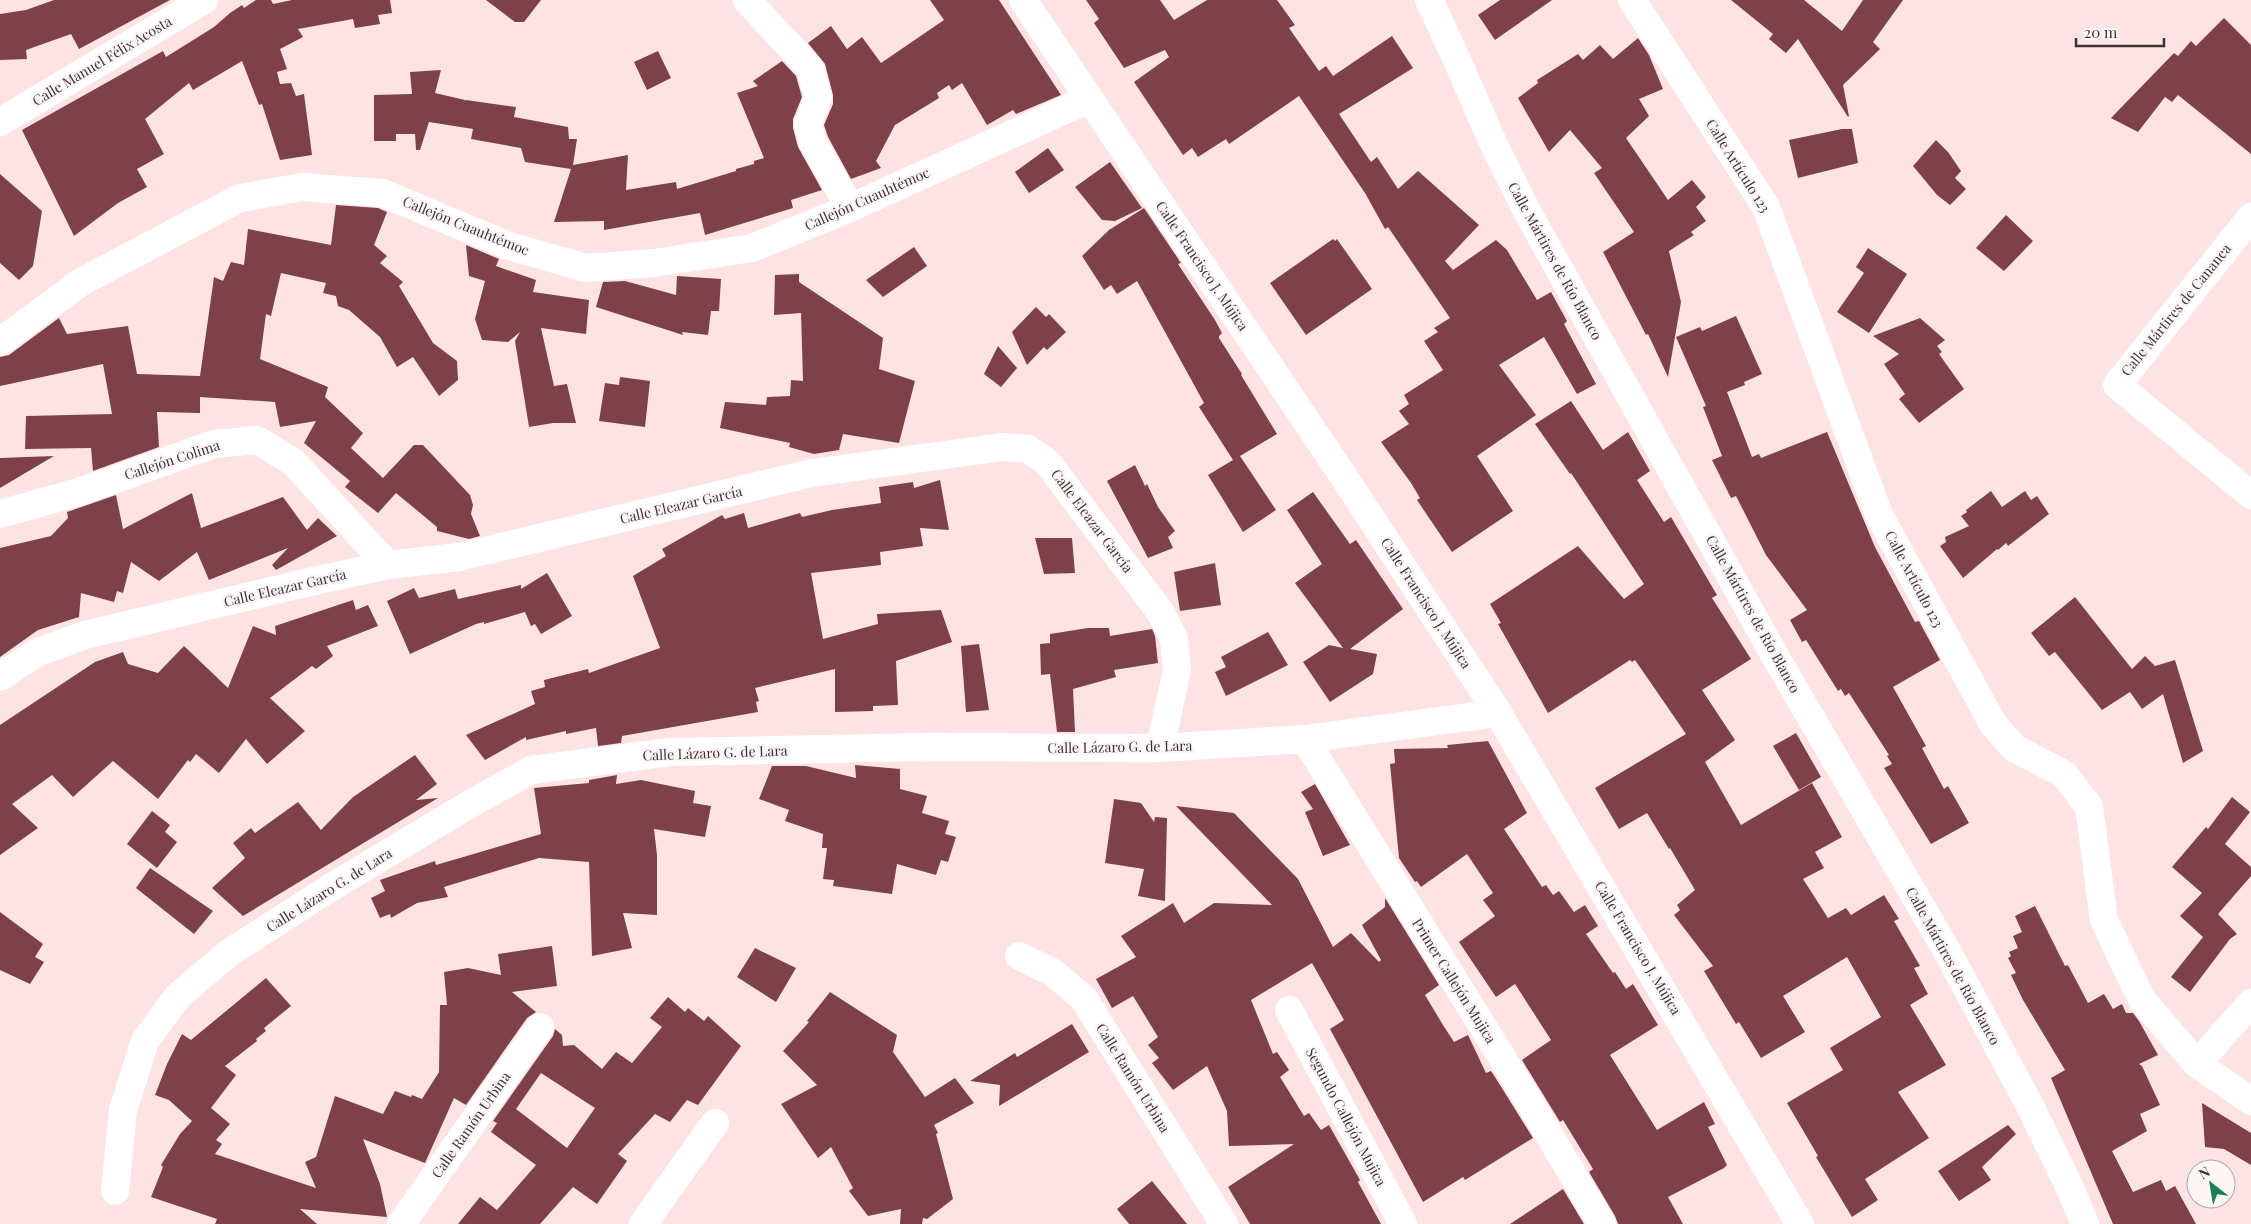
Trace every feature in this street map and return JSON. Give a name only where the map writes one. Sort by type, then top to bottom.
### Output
[{"type":"street","name":"Calle Manuel Félix Acosta","points":[[0,122],[204,0]]},
{"type":"street","points":[[747,0],[810,68],[818,98],[808,124],[813,143],[850,208]]},
{"type":"street","name":"Calle Francisco J. Mújica","points":[[1023,0],[1346,480],[1498,714],[1800,1224]]},
{"type":"street","name":"Calle Artículo 123","points":[[1632,0],[1766,207],[1880,515],[1993,724],[2014,748],[2064,774],[2089,807],[2104,920],[2142,1000],[2197,1064],[2251,1101]]},
{"type":"street","name":"Calle Mártires de Río Blanco","points":[[1429,1],[1494,145],[1529,215],[1775,656],[1947,951],[2029,1104],[2070,1188],[2085,1224]]},
{"type":"street","name":"Callejón Cuauhtémoc","points":[[0,342],[81,282],[240,198],[302,187],[382,193],[510,246],[586,268],[654,263],[752,248],[850,208],[1089,99]]},
{"type":"street","name":"Calle Mártires de Cananea","points":[[2251,217],[2117,385],[2251,495]]},
{"type":"street","name":"Callejón Colima","points":[[0,514],[79,492],[214,444],[257,440],[293,462],[388,565]]},
{"type":"street","name":"Calle Eleazar García","points":[[0,677],[36,654],[86,635],[388,565],[459,557],[812,473],[1003,447],[1028,449],[1047,462],[1161,613],[1174,639],[1177,670],[1160,748]]},
{"type":"street","name":"Calle Lázaro G. de Lara","points":[[115,1191],[123,1110],[145,1041],[178,996],[229,953],[372,863],[531,770],[670,752],[927,747],[1160,748],[1304,739],[1498,714]]},
{"type":"street","name":"Primer Callejón Mujica","points":[[1304,739],[1536,1111],[1602,1224]]},
{"type":"street","name":"Calle Ramón Urbina","points":[[1019,956],[1054,973],[1084,999],[1224,1224]]},
{"type":"street","points":[[2197,1064],[2251,1003]]},
{"type":"street","name":"Segundo Callejón Mujica","points":[[1289,1010],[1403,1224]]},
{"type":"street","name":"Calle Ramón Urbina","points":[[401,1224],[540,1027]]},
{"type":"street","points":[[643,1224],[715,1123]]},
{"type":"building","points":[[54,0],[170,0],[79,49],[71,34],[26,50],[27,59],[0,60],[0,14],[26,10]]},
{"type":"building","points":[[256,0],[271,0],[273,4],[292,0],[390,0],[392,13],[378,15],[380,24],[355,28],[353,19],[298,29],[303,37],[280,49],[287,69],[277,72],[280,84],[291,83],[296,96],[304,94],[312,155],[280,160],[262,104],[259,105],[242,61],[193,90],[189,83],[145,119],[164,154],[137,169],[147,187],[118,203],[74,236],[22,130],[163,51],[166,57],[214,27],[242,5],[244,8]]},
{"type":"building","points":[[486,0],[541,0],[524,22],[515,22]]},
{"type":"building","points":[[930,0],[999,0],[1061,95],[1016,114],[1013,110],[987,125],[962,83],[952,90],[949,85],[937,93],[939,98],[895,125],[876,161],[881,168],[851,179],[828,137],[824,125],[833,104],[833,95],[825,64],[808,43],[831,26],[847,49],[862,37],[881,63],[944,20]]},
{"type":"building","points":[[1086,0],[1160,0],[1174,20],[1207,0],[1277,0],[1295,25],[1289,28],[1319,71],[1326,66],[1333,76],[1392,36],[1413,68],[1339,114],[1371,162],[1377,157],[1398,189],[1418,171],[1479,225],[1445,261],[1453,270],[1496,240],[1507,250],[1537,300],[1551,292],[1567,321],[1564,324],[1596,384],[1577,394],[1544,337],[1499,365],[1536,415],[1477,456],[1513,511],[1452,552],[1417,500],[1420,498],[1411,483],[1381,442],[1409,424],[1399,411],[1409,404],[1404,395],[1443,370],[1424,341],[1438,332],[1434,328],[1450,318],[1388,227],[1385,229],[1365,193],[1299,96],[1229,144],[1226,139],[1198,157],[1192,148],[1183,155],[1134,82],[1169,57],[1165,50],[1124,68],[1094,23],[1099,19]]},
{"type":"building","points":[[1500,0],[1552,0],[1495,40],[1478,15]]},
{"type":"building","points":[[1731,0],[1804,0],[1842,31],[1863,0],[1903,0],[1873,42],[1880,49],[1843,85],[1848,117],[1798,39],[1786,53],[1769,39],[1773,34]]},
{"type":"building","points":[[2224,18],[2251,45],[2251,154],[2178,95],[2172,102],[2165,97],[2138,132],[2111,118],[2174,53],[2178,56],[2191,41],[2196,46]]},
{"type":"building","points":[[1638,38],[1649,55],[1663,89],[1639,99],[1649,116],[1626,138],[1668,200],[1692,180],[1706,197],[1696,207],[1706,221],[1691,232],[1694,235],[1669,251],[1681,302],[1668,377],[1648,334],[1646,335],[1603,252],[1634,232],[1594,173],[1602,168],[1570,130],[1549,152],[1518,98],[1538,83],[1537,80],[1578,54],[1583,60],[1600,45],[1613,59]]},
{"type":"building","points":[[658,51],[671,78],[647,90],[634,62]]},
{"type":"building","points":[[782,61],[796,76],[802,97],[793,119],[793,128],[798,147],[822,190],[791,200],[793,208],[705,235],[700,213],[604,230],[604,221],[554,222],[571,169],[525,162],[521,148],[471,139],[473,129],[429,122],[420,150],[416,150],[415,134],[396,134],[396,141],[374,141],[374,95],[412,94],[410,72],[441,70],[435,93],[464,101],[516,107],[514,117],[568,127],[569,139],[577,139],[573,165],[628,155],[626,190],[676,182],[677,189],[736,171],[736,169],[754,164],[754,161],[764,158],[737,93],[758,86],[753,81]]},
{"type":"building","points":[[1842,129],[1852,129],[1858,163],[1798,178],[1789,140]]},
{"type":"building","points":[[1936,140],[1948,152],[1961,171],[1955,178],[1966,189],[1950,205],[1937,195],[1913,166]]},
{"type":"building","points":[[1048,148],[1064,170],[1029,193],[1015,172]]},
{"type":"building","points":[[1110,162],[1142,208],[1115,221],[1102,220],[1075,187]]},
{"type":"building","points":[[0,174],[42,211],[33,266],[19,280],[0,263]]},
{"type":"building","points":[[336,205],[378,208],[387,212],[374,245],[387,256],[380,263],[403,282],[399,286],[433,343],[457,361],[458,380],[439,396],[413,357],[397,367],[380,337],[349,310],[338,306],[336,296],[323,293],[326,283],[281,273],[271,316],[266,314],[260,359],[328,387],[325,397],[363,433],[351,448],[383,478],[414,445],[423,445],[470,495],[473,505],[471,514],[480,536],[469,539],[437,531],[437,527],[396,493],[378,513],[345,487],[350,481],[304,443],[316,421],[280,427],[275,402],[200,397],[200,413],[157,412],[159,447],[93,471],[91,448],[25,449],[26,416],[112,414],[103,364],[0,386],[0,357],[9,355],[59,318],[67,334],[128,326],[137,374],[200,376],[214,277],[223,281],[231,262],[244,265],[248,229],[331,245]]},
{"type":"building","points":[[1144,208],[1181,263],[1178,264],[1215,320],[1222,333],[1219,338],[1277,434],[1240,456],[1276,510],[1243,532],[1208,475],[1233,460],[1199,407],[1204,403],[1137,281],[1117,294],[1111,285],[1104,290],[1082,256],[1109,230]]},
{"type":"building","points":[[2006,215],[2033,241],[2004,271],[1976,248]]},
{"type":"building","points":[[1333,239],[1335,241],[1337,239],[1372,289],[1306,335],[1270,283]]},
{"type":"building","points":[[466,245],[499,259],[496,266],[536,280],[533,292],[589,300],[586,334],[541,328],[554,386],[567,384],[576,423],[553,423],[529,427],[515,341],[520,332],[508,342],[482,340],[475,319],[485,281],[469,276]]},
{"type":"building","points":[[914,247],[927,266],[883,297],[866,280]]},
{"type":"building","points":[[1868,248],[1907,274],[1869,333],[1837,312],[1864,273],[1856,267]]},
{"type":"building","points":[[799,274],[799,282],[883,338],[879,369],[915,381],[899,443],[843,434],[839,450],[814,454],[789,447],[790,443],[720,428],[725,402],[766,405],[767,397],[790,396],[791,380],[803,381],[801,313],[774,315],[775,275]]},
{"type":"building","points":[[677,276],[721,279],[719,311],[711,311],[708,335],[682,332],[683,335],[596,307],[603,282],[625,281],[676,295]]},
{"type":"building","points":[[1036,307],[1046,317],[1049,314],[1066,332],[1047,350],[1044,347],[1027,365],[1012,332]]},
{"type":"building","points":[[1736,316],[1762,374],[1744,382],[1745,385],[1727,392],[1752,457],[1759,454],[1761,458],[1827,432],[1875,547],[1915,622],[1919,621],[1940,660],[1893,687],[1926,746],[1922,748],[1944,789],[1948,786],[1969,823],[1931,844],[1884,768],[1892,764],[1887,756],[1889,755],[1849,693],[1845,696],[1841,689],[1838,691],[1806,640],[1802,642],[1790,620],[1807,610],[1766,555],[1736,496],[1731,498],[1712,460],[1722,456],[1703,407],[1706,406],[1676,337],[1700,327],[1702,331]]},
{"type":"building","points":[[1920,318],[1945,340],[1937,346],[1942,352],[1939,354],[1964,389],[1919,423],[1899,399],[1905,394],[1884,364],[1899,354],[1873,336]]},
{"type":"building","points":[[998,346],[1017,368],[1001,387],[984,374]]},
{"type":"building","points":[[620,377],[650,381],[645,427],[599,421],[605,383],[619,385]]},
{"type":"building","points":[[1571,401],[1603,450],[1628,432],[1650,471],[1637,480],[1664,522],[1671,517],[1717,595],[1712,598],[1751,659],[1702,690],[1735,740],[1705,762],[1741,825],[1812,783],[1842,837],[1815,852],[1824,868],[1803,879],[1828,918],[1846,908],[1851,915],[1884,895],[1899,919],[1894,921],[1920,966],[1914,968],[1928,994],[1910,1005],[1946,1065],[1898,1092],[1929,1138],[1865,1179],[1878,1200],[1852,1217],[1816,1157],[1818,1156],[1787,1103],[1843,1070],[1830,1048],[1881,1017],[1847,957],[1783,996],[1805,1032],[1761,1058],[1739,1022],[1736,1024],[1704,971],[1713,966],[1674,915],[1680,910],[1677,905],[1695,890],[1670,848],[1647,813],[1619,829],[1595,788],[1686,734],[1635,660],[1632,662],[1630,660],[1548,713],[1498,624],[1501,623],[1490,604],[1578,546],[1624,599],[1644,584],[1571,473],[1535,424]]},
{"type":"building","points":[[54,456],[0,488],[0,458]]},
{"type":"building","points":[[1135,465],[1145,486],[1147,484],[1158,507],[1175,531],[1168,537],[1173,548],[1148,558],[1107,481]]},
{"type":"building","points":[[940,480],[949,530],[920,528],[923,546],[880,552],[881,565],[811,573],[823,639],[878,624],[877,614],[941,610],[952,642],[896,661],[898,705],[873,706],[873,711],[835,712],[835,669],[755,688],[759,701],[756,702],[758,712],[622,736],[621,743],[598,746],[596,728],[566,734],[566,731],[526,740],[526,737],[485,760],[466,735],[535,704],[531,691],[545,687],[544,680],[588,669],[589,673],[660,648],[633,576],[666,556],[662,549],[722,515],[725,519],[744,513],[748,528],[800,513],[802,517],[832,510],[881,503],[879,487],[913,482],[914,488]]},
{"type":"building","points":[[1991,491],[2002,507],[2025,491],[2031,500],[2037,496],[2049,514],[2008,546],[2006,543],[1997,549],[1963,578],[1940,546],[1946,542],[1945,537],[1969,526],[1961,516]]},
{"type":"building","points":[[1313,492],[1350,544],[1356,540],[1403,609],[1350,649],[1377,654],[1373,674],[1330,702],[1303,662],[1329,645],[1343,648],[1295,583],[1322,564],[1287,510]]},
{"type":"building","points":[[192,493],[201,528],[283,497],[307,530],[318,518],[337,536],[276,570],[272,565],[288,548],[209,580],[197,552],[159,581],[131,562],[123,593],[117,591],[114,602],[81,593],[79,617],[38,630],[0,657],[0,548],[51,536],[68,518],[67,512],[116,495],[123,529]]},
{"type":"building","points":[[1035,538],[1072,538],[1075,573],[1044,574]]},
{"type":"building","points":[[1215,563],[1221,605],[1180,611],[1174,572]]},
{"type":"building","points":[[547,573],[572,616],[541,634],[535,624],[531,626],[525,612],[484,624],[484,622],[476,624],[410,654],[387,601],[414,588],[419,598],[455,589],[458,599],[521,585],[521,589]]},
{"type":"building","points":[[2075,597],[2132,669],[2145,656],[2155,666],[2175,660],[2203,751],[2183,763],[2163,694],[2142,709],[2130,692],[2102,710],[2055,652],[2049,656],[2031,633]]},
{"type":"building","points":[[353,600],[356,610],[368,605],[378,626],[327,646],[333,656],[316,669],[312,666],[270,698],[305,731],[267,764],[246,739],[219,773],[196,754],[190,762],[188,760],[158,799],[113,761],[73,797],[52,775],[12,804],[38,828],[0,855],[0,725],[95,662],[123,652],[128,664],[158,673],[184,646],[228,688],[253,626],[276,635],[275,626]]},
{"type":"building","points":[[1088,628],[1109,628],[1110,636],[1152,629],[1155,636],[1158,663],[1114,670],[1116,677],[1073,689],[1075,732],[1057,732],[1050,674],[1041,675],[1040,644],[1050,643],[1050,634]]},
{"type":"building","points":[[1268,632],[1288,665],[1226,696],[1215,672],[1226,667],[1221,657]]},
{"type":"building","points":[[979,644],[989,710],[966,712],[961,646]]},
{"type":"building","points":[[1796,733],[1821,777],[1799,790],[1773,746]]},
{"type":"building","points":[[1488,741],[1527,813],[1504,829],[1542,887],[1546,885],[1553,895],[1559,891],[1574,912],[1585,905],[1598,926],[1586,934],[1626,989],[1633,984],[1658,1025],[1610,1055],[1657,1130],[1704,1102],[1715,1124],[1708,1127],[1727,1165],[1668,1197],[1683,1224],[1618,1224],[1589,1172],[1593,1169],[1563,1120],[1560,1122],[1522,1060],[1551,1040],[1515,984],[1496,997],[1459,942],[1495,916],[1483,900],[1493,893],[1467,854],[1421,887],[1417,881],[1415,882],[1399,858],[1390,764],[1395,763],[1394,749],[1448,748],[1447,745]]},
{"type":"building","points":[[415,755],[437,784],[416,800],[438,798],[243,916],[212,888],[245,858],[233,843],[251,828],[255,833],[298,802],[321,830],[353,797]]},
{"type":"building","points":[[855,765],[900,769],[900,789],[927,796],[922,813],[949,821],[945,834],[956,837],[948,862],[941,860],[936,875],[897,864],[892,894],[833,886],[834,880],[823,879],[827,848],[822,848],[823,834],[785,821],[789,810],[759,799],[772,766],[806,766],[856,778]]},
{"type":"building","points":[[617,775],[616,784],[641,780],[695,791],[693,803],[711,806],[705,837],[654,829],[657,855],[657,915],[623,913],[632,948],[592,956],[589,862],[539,858],[444,887],[448,897],[417,903],[391,918],[390,914],[380,918],[371,898],[385,891],[380,880],[435,861],[436,865],[541,834],[534,788],[589,783],[589,780]]},
{"type":"building","points":[[1315,784],[1350,845],[1323,856],[1305,812],[1313,809],[1301,792]]},
{"type":"building","points":[[2232,797],[2250,812],[2225,844],[2251,867],[2251,876],[2218,914],[2237,934],[2230,939],[2190,992],[2171,977],[2203,937],[2180,916],[2202,893],[2172,867],[2206,827],[2208,829]]},
{"type":"building","points":[[1114,799],[1141,803],[1154,822],[1155,817],[1167,818],[1165,901],[1138,896],[1144,869],[1105,863]]},
{"type":"building","points":[[1176,806],[1234,813],[1298,879],[1333,947],[1351,933],[1379,962],[1381,960],[1362,925],[1385,907],[1385,898],[1439,985],[1425,995],[1443,1025],[1454,1042],[1468,1035],[1486,1073],[1491,1071],[1533,1138],[1465,1180],[1463,1177],[1423,1202],[1330,1029],[1344,1020],[1312,963],[1251,1000],[1273,1054],[1277,1052],[1289,1070],[1280,1077],[1304,1116],[1309,1113],[1321,1130],[1329,1125],[1360,1180],[1358,1182],[1381,1224],[1250,1224],[1228,1187],[1294,1144],[1229,1146],[1227,1111],[1207,1066],[1173,1090],[1152,1063],[1159,1058],[1148,1045],[1158,1037],[1133,996],[1112,1008],[1096,979],[1136,957],[1121,936],[1173,903],[1184,923],[1214,903],[1272,905]]},
{"type":"building","points":[[152,811],[170,825],[165,832],[177,842],[157,868],[127,844]]},
{"type":"building","points":[[150,868],[213,911],[194,934],[136,888]]},
{"type":"building","points":[[2035,906],[2065,966],[2068,965],[2088,1003],[2104,994],[2113,1009],[2122,1004],[2126,1013],[2133,1013],[2139,1021],[2158,1055],[2139,1064],[2142,1066],[2160,1105],[2140,1114],[2147,1131],[2112,1151],[2133,1192],[2161,1180],[2166,1191],[2175,1186],[2196,1224],[2113,1224],[2051,1078],[2065,1070],[2023,1000],[2011,975],[2016,973],[2008,958],[2011,956],[2009,952],[2018,948],[2013,936],[2022,932],[2015,916]]},
{"type":"building","points":[[0,912],[43,944],[35,957],[44,962],[30,984],[0,970]]},
{"type":"building","points":[[552,946],[557,986],[512,992],[536,1012],[527,1018],[466,1105],[454,1098],[425,1163],[363,1139],[380,1184],[387,1217],[300,1209],[317,1224],[215,1224],[217,1219],[151,1197],[163,1167],[161,1165],[180,1134],[192,1121],[169,1100],[155,1095],[167,1064],[182,1034],[191,1040],[266,978],[291,1006],[264,1028],[266,1031],[256,1039],[257,1041],[225,1066],[236,1075],[211,1108],[230,1124],[216,1140],[222,1144],[215,1154],[316,1188],[305,1162],[316,1157],[335,1096],[383,1114],[395,1091],[422,1099],[439,1072],[440,1005],[447,1005],[444,972],[468,968],[501,975],[498,954]]},
{"type":"building","points":[[755,948],[796,968],[776,1002],[737,977]]},
{"type":"building","points":[[830,992],[897,1035],[893,1052],[925,1097],[955,1078],[974,1103],[934,1125],[938,1133],[936,1134],[953,1199],[927,1219],[923,1218],[922,1224],[900,1224],[901,1209],[868,1216],[849,1191],[853,1188],[831,1147],[818,1158],[781,1104],[817,1085],[783,1051],[809,1022],[807,1021]]},
{"type":"building","points":[[668,997],[685,1012],[688,1008],[704,1021],[708,1016],[741,1046],[698,1105],[687,1100],[670,1122],[655,1114],[618,1154],[627,1161],[597,1204],[573,1187],[540,1224],[458,1224],[480,1197],[497,1210],[536,1165],[491,1132],[497,1123],[493,1121],[553,1036],[555,1029],[562,1035],[563,1046],[574,1045],[602,1069],[616,1052],[632,1063],[662,1027],[650,1018]],"holes":[[[541,1073],[595,1108],[567,1148],[516,1109]]]},
{"type":"building","points":[[1072,1024],[1089,1052],[999,1106],[1000,1085],[970,1081],[1015,1053],[1017,1057]]},
{"type":"building","points":[[2202,1103],[2251,1133],[2251,1165],[2224,1149],[2205,1147]]},
{"type":"building","points":[[2008,1125],[2016,1134],[1982,1167],[1991,1180],[1959,1201],[1938,1171]]},
{"type":"building","points":[[1152,1181],[1187,1224],[1129,1224],[1117,1209]]},
{"type":"building","points":[[1563,1189],[1584,1224],[1510,1224]]}]
